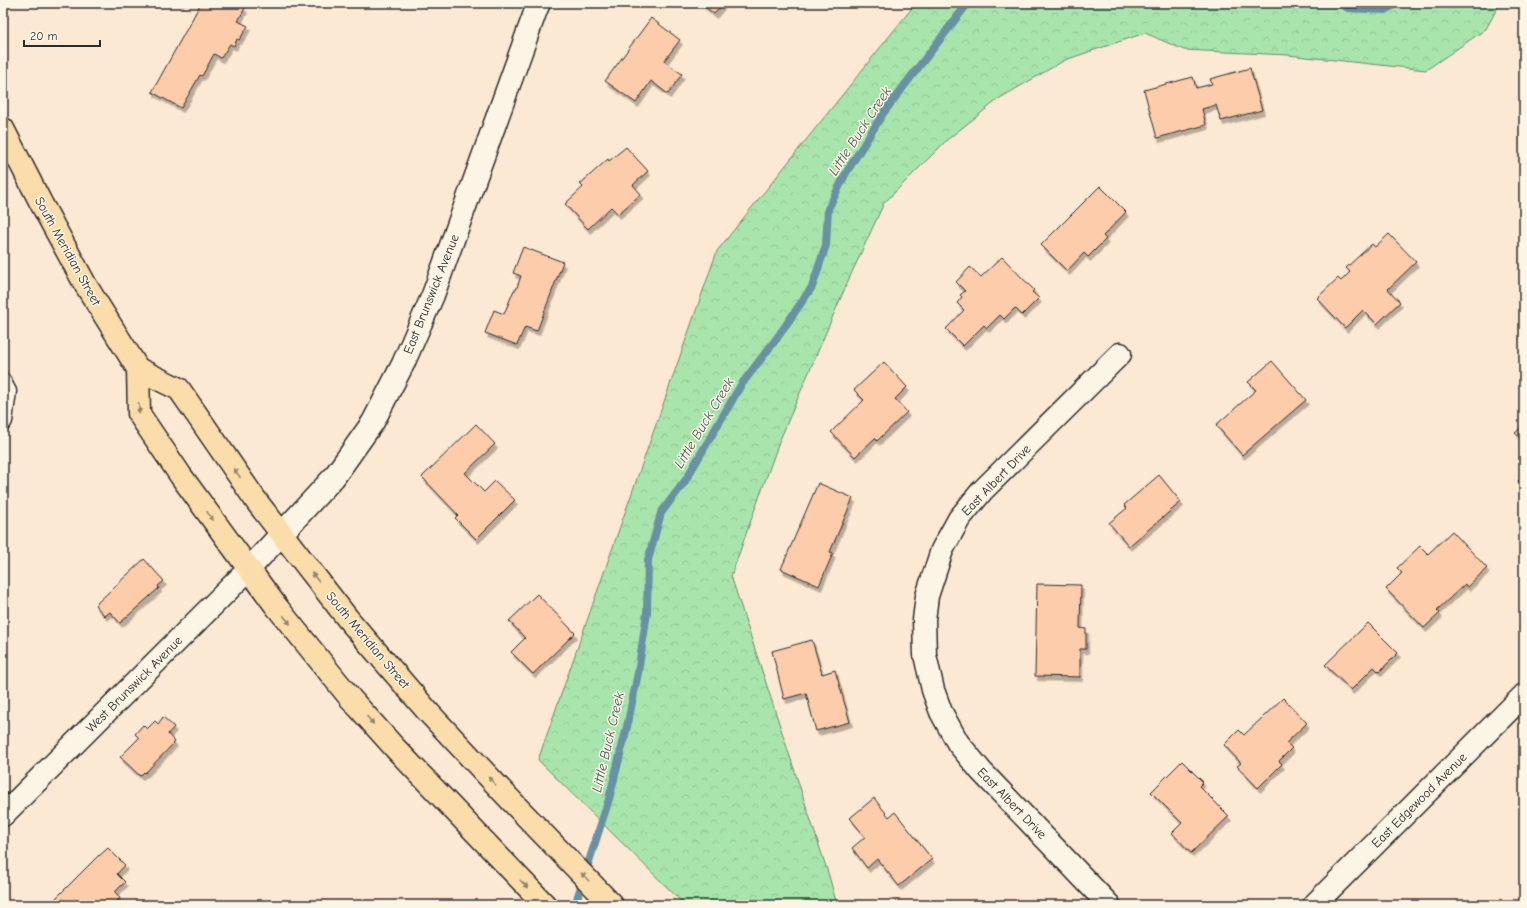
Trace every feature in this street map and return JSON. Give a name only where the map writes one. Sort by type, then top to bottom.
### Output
[{"type":"main road","name":"South Meridian Street","points":[[3,129],[63,245],[85,284],[138,369],[179,389],[257,502],[348,619],[383,661],[519,809],[612,905]]},
{"type":"main road","points":[[138,369],[139,414],[249,570],[313,653],[351,699],[395,748],[545,905]]},
{"type":"street","name":"East Brunswick Avenue","points":[[265,552],[334,477],[355,449],[373,422],[403,364],[433,294],[539,3]]},
{"type":"street","name":"East Albert Drive","points":[[1109,905],[981,771],[958,743],[941,712],[933,690],[926,661],[924,620],[927,596],[942,550],[959,519],[982,491],[1120,354]]},
{"type":"street","name":"West Brunswick Avenue","points":[[3,816],[249,570],[265,552]]},
{"type":"street","name":"East Edgewood Avenue","points":[[1314,905],[1524,695]]},
{"type":"lane","points":[[3,380],[9,391],[5,421],[3,424]]},
{"type":"green space","points":[[916,3],[1500,3],[1486,29],[1426,70],[1288,55],[1184,50],[1145,33],[1065,60],[1000,98],[948,139],[884,203],[848,281],[779,442],[731,576],[829,876],[837,905],[685,905],[538,760],[717,251]]},
{"type":"building","points":[[201,3],[236,3],[245,8],[238,21],[248,26],[239,40],[237,39],[234,46],[230,44],[221,58],[214,54],[202,76],[200,75],[181,108],[152,92]]},
{"type":"building","points":[[701,3],[724,3],[714,14]]},
{"type":"building","points":[[651,18],[680,40],[664,61],[682,74],[668,94],[651,81],[636,103],[605,81]]},
{"type":"building","points":[[1250,68],[1262,110],[1221,121],[1216,105],[1202,109],[1206,125],[1157,138],[1144,90],[1193,77],[1196,88],[1212,84],[1210,79]]},
{"type":"building","points":[[626,147],[648,171],[633,185],[641,194],[618,214],[611,207],[588,229],[565,204],[583,187],[580,184],[608,159],[609,161]]},
{"type":"building","points":[[1100,186],[1126,212],[1103,236],[1106,239],[1088,257],[1084,253],[1067,271],[1041,245]]},
{"type":"building","points":[[1389,234],[1416,262],[1388,289],[1400,302],[1377,324],[1363,310],[1345,328],[1317,298],[1338,278],[1341,281],[1350,272],[1346,268],[1372,244],[1375,247]]},
{"type":"building","points":[[523,247],[563,262],[537,331],[525,327],[517,345],[485,333],[494,310],[504,314],[514,290],[516,290],[521,276],[513,273]]},
{"type":"building","points":[[1002,257],[1034,290],[1032,292],[1039,298],[1022,315],[1015,308],[1004,319],[1000,315],[987,328],[984,325],[963,346],[946,329],[964,310],[957,303],[962,297],[960,295],[965,291],[956,282],[970,267],[981,277]]},
{"type":"building","points":[[1272,361],[1306,400],[1242,455],[1216,425],[1256,390],[1248,382]]},
{"type":"building","points":[[884,362],[907,387],[895,399],[907,412],[877,441],[875,438],[855,457],[831,432],[864,400],[854,390]]},
{"type":"building","points":[[476,424],[495,444],[465,473],[484,492],[495,481],[515,500],[476,539],[455,518],[458,515],[422,477]]},
{"type":"building","points":[[1524,425],[1524,442],[1515,433]]},
{"type":"building","points":[[1524,472],[1524,488],[1518,481],[1521,478],[1519,476]]},
{"type":"building","points":[[1159,475],[1181,502],[1129,546],[1109,523],[1127,508],[1124,505]]},
{"type":"building","points":[[818,483],[853,498],[830,552],[833,553],[819,586],[781,569]]},
{"type":"building","points":[[1452,531],[1487,568],[1467,587],[1465,584],[1437,610],[1440,613],[1424,628],[1386,589],[1402,573],[1397,568],[1420,546],[1428,554]]},
{"type":"building","points":[[144,559],[164,581],[158,586],[159,588],[120,623],[110,612],[105,616],[95,605]]},
{"type":"building","points":[[1037,584],[1081,585],[1080,628],[1086,629],[1086,649],[1080,649],[1080,677],[1035,676]]},
{"type":"building","points":[[537,594],[575,633],[533,674],[511,652],[525,638],[509,621]]},
{"type":"building","points":[[1368,623],[1398,653],[1379,672],[1374,667],[1351,690],[1325,665]]},
{"type":"building","points":[[812,640],[822,674],[835,670],[850,722],[816,731],[806,693],[784,699],[772,651]]},
{"type":"building","points":[[1283,698],[1307,723],[1286,743],[1292,748],[1279,761],[1282,764],[1258,788],[1237,766],[1241,763],[1224,745],[1239,730],[1244,735]]},
{"type":"building","points":[[163,717],[174,727],[168,734],[175,742],[145,773],[144,772],[140,776],[120,757],[139,738],[135,734],[143,725],[147,729],[155,721],[158,724]]},
{"type":"building","points":[[1182,761],[1203,782],[1199,786],[1229,816],[1191,853],[1172,833],[1182,823],[1151,792]]},
{"type":"building","points":[[874,798],[889,817],[895,812],[932,859],[899,886],[877,859],[867,868],[852,848],[865,837],[850,818]]},
{"type":"building","points":[[108,848],[125,865],[117,874],[125,882],[115,892],[120,898],[114,905],[105,905],[103,903],[101,905],[58,905],[54,900],[99,855]]},
{"type":"waterway","name":"Little Buck Creek","points":[[575,905],[609,799],[627,727],[638,673],[647,613],[648,560],[661,513],[685,481],[741,385],[777,338],[812,287],[826,245],[828,209],[846,173],[884,112],[968,3]]},
{"type":"waterway","name":"Little Buck Creek","points":[[1340,3],[1348,8],[1385,10],[1397,3]]}]
